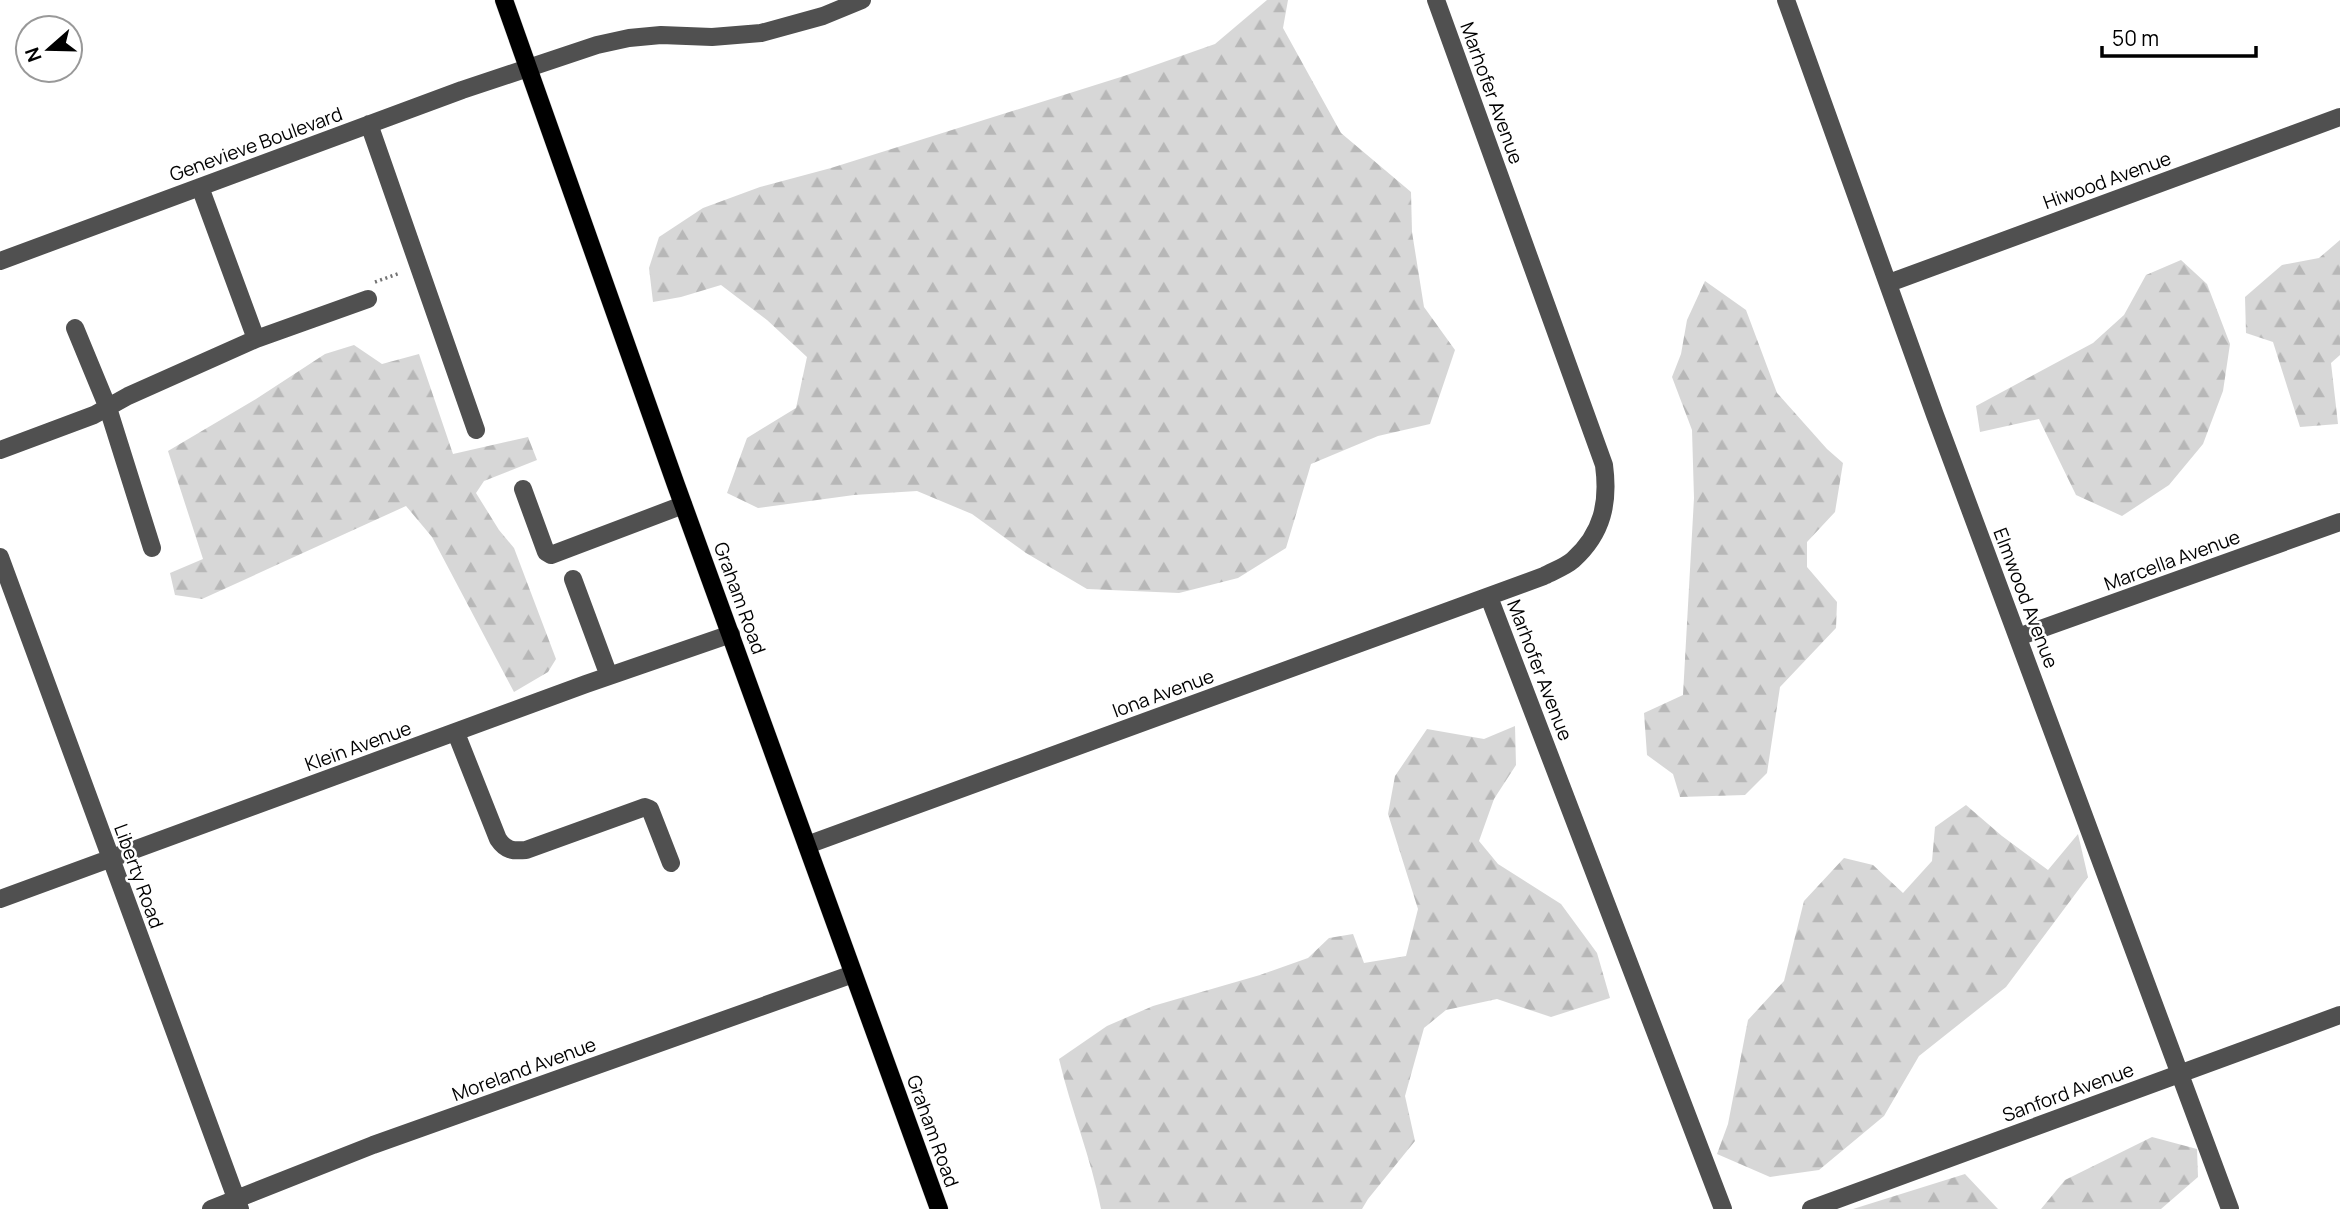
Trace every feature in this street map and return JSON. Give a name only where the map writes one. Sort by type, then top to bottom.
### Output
[{"type":"main road","name":"Graham Road","points":[[504,0],[683,505],[939,1209]]},
{"type":"street","name":"Genevieve Boulevard","points":[[0,261],[369,124],[597,45],[661,35],[729,37],[761,33],[822,16],[862,0]]},
{"type":"street","name":"Marhofer Avenue","points":[[1436,0],[1604,465],[1608,491],[1604,515],[1589,542],[1572,561],[1544,576],[1489,597],[1723,1209]]},
{"type":"street","name":"Elmwood Avenue","points":[[1786,0],[1935,415],[2230,1209]]},
{"type":"street","name":"Hiwood Avenue","points":[[1889,283],[2340,117]]},
{"type":"street","points":[[369,124],[476,430]]},
{"type":"street","points":[[200,187],[256,339]]},
{"type":"street","points":[[0,450],[94,415],[128,396],[256,339],[368,299]]},
{"type":"street","points":[[75,328],[108,408],[152,548]]},
{"type":"street","points":[[523,489],[546,552],[551,555],[683,505]]},
{"type":"street","name":"Marcella Avenue","points":[[2018,637],[2340,522]]},
{"type":"street","name":"Liberty Road","points":[[0,557],[238,1204]]},
{"type":"street","points":[[573,579],[609,676]]},
{"type":"street","name":"Iona Avenue","points":[[807,845],[1489,597]]},
{"type":"street","name":"Klein Avenue","points":[[0,899],[609,676],[732,634]]},
{"type":"street","points":[[456,733],[504,848],[513,851],[526,850],[645,807],[650,809],[671,863]]},
{"type":"street","name":"Moreland Avenue","points":[[211,1209],[238,1204],[373,1145],[853,975]]},
{"type":"street","name":"Sanford Avenue","points":[[1811,1209],[2340,1015]]},
{"type":"path","points":[[368,299],[371,283],[418,266]]},
{"type":"green space","points":[[1267,0],[1288,0],[1283,28],[1341,133],[1411,192],[1412,232],[1424,307],[1455,350],[1430,424],[1378,436],[1311,464],[1286,548],[1238,578],[1179,593],[1087,589],[1026,553],[972,514],[917,491],[854,495],[758,508],[727,493],[747,438],[796,408],[807,357],[767,320],[721,285],[653,302],[649,268],[659,237],[703,208],[760,187],[831,168],[1124,76],[1215,44]]},
{"type":"green space","points":[[2340,240],[2340,355],[2331,363],[2338,424],[2300,427],[2273,342],[2246,333],[2245,297],[2282,265],[2319,258]]},
{"type":"green space","points":[[2181,260],[2207,284],[2230,344],[2223,391],[2203,444],[2169,485],[2122,516],[2076,495],[2039,419],[1980,432],[1976,406],[2093,343],[2124,315],[2146,275]]},
{"type":"green space","points":[[1705,281],[1746,310],[1777,393],[1843,463],[1835,512],[1807,542],[1807,567],[1837,602],[1836,628],[1780,687],[1767,773],[1745,795],[1680,797],[1673,774],[1647,755],[1644,713],[1683,695],[1694,498],[1692,430],[1672,377],[1681,354],[1687,320]]},
{"type":"green space","points":[[354,345],[382,364],[419,354],[453,454],[528,437],[537,460],[484,481],[476,493],[499,530],[514,548],[556,659],[548,672],[514,692],[432,537],[406,506],[202,599],[175,595],[170,573],[203,559],[168,451],[325,354]]},
{"type":"green space","points":[[1515,726],[1516,765],[1494,799],[1479,841],[1498,864],[1561,904],[1597,953],[1610,998],[1551,1017],[1497,999],[1446,1010],[1424,1028],[1405,1096],[1415,1141],[1362,1209],[1101,1209],[1059,1059],[1107,1026],[1153,1006],[1308,958],[1329,938],[1353,934],[1364,963],[1406,956],[1418,909],[1388,814],[1395,776],[1427,729],[1484,739]]},
{"type":"green space","points":[[1966,805],[2048,870],[2078,834],[2088,877],[2006,987],[1919,1056],[1884,1116],[1819,1170],[1770,1177],[1717,1154],[1728,1124],[1748,1020],[1784,981],[1804,901],[1844,858],[1873,865],[1903,893],[1932,861],[1935,827]]},
{"type":"green space","points":[[2152,1137],[2197,1149],[2198,1177],[2161,1209],[2041,1209],[2065,1180]]},
{"type":"green space","points":[[1965,1174],[1998,1209],[1853,1209]]}]
